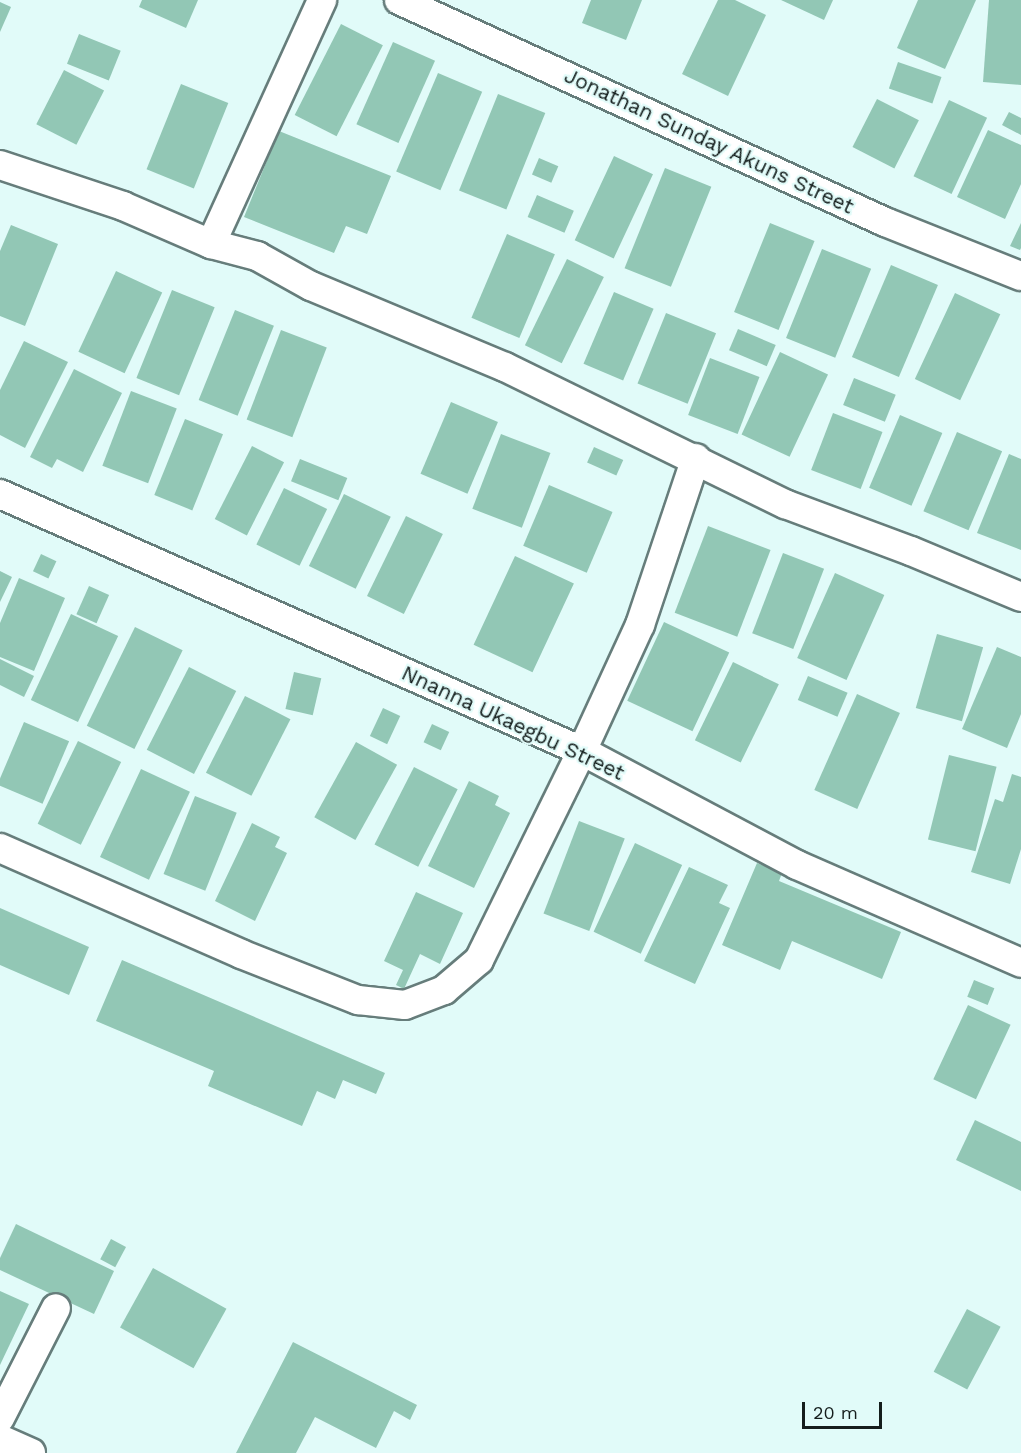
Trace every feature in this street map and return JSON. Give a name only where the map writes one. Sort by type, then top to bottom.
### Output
[{"type":"street","points":[[211,244],[322,0]]},
{"type":"street","name":"Jonathan Sunday Akuns Street","points":[[399,0],[885,222],[1021,276]]},
{"type":"street","points":[[0,165],[123,206],[211,244],[257,256],[310,286],[434,334],[642,437],[696,458],[785,504],[911,550],[1021,597]]},
{"type":"street","points":[[0,848],[241,954],[358,1000],[405,1005],[444,990],[479,960],[582,751],[640,625],[696,458]]},
{"type":"street","name":"Nnanna Ukaegbu Street","points":[[0,494],[582,751],[797,865],[1021,963]]},
{"type":"street","points":[[0,1418],[56,1308]]},
{"type":"street","points":[[0,1439],[31,1453]]},
{"type":"building","points":[[142,0],[198,0],[186,28],[139,7]]},
{"type":"building","points":[[591,0],[642,0],[626,40],[582,23]]},
{"type":"building","points":[[718,0],[735,0],[766,15],[728,96],[682,74]]},
{"type":"building","points":[[781,0],[833,0],[824,20]]},
{"type":"building","points":[[918,0],[976,0],[945,69],[897,48]]},
{"type":"building","points":[[989,0],[1021,0],[1021,85],[983,82]]},
{"type":"building","points":[[0,2],[11,7],[0,32]]},
{"type":"building","points":[[341,24],[383,45],[337,136],[295,115]]},
{"type":"building","points":[[79,34],[121,51],[109,81],[67,64]]},
{"type":"building","points":[[393,42],[435,61],[398,143],[356,124]]},
{"type":"building","points":[[898,62],[941,77],[932,103],[889,88]]},
{"type":"building","points":[[64,70],[104,90],[76,145],[36,124]]},
{"type":"building","points":[[438,73],[482,92],[440,190],[396,171]]},
{"type":"building","points":[[181,84],[228,103],[194,188],[147,169]]},
{"type":"building","points":[[498,94],[545,113],[506,210],[459,190]]},
{"type":"building","points":[[877,99],[919,120],[894,168],[852,147]]},
{"type":"building","points":[[949,100],[987,118],[952,194],[914,176]]},
{"type":"building","points":[[1009,112],[1021,118],[1021,135],[1002,125]]},
{"type":"building","points":[[988,130],[1021,145],[1021,184],[1005,219],[957,197]]},
{"type":"building","points":[[279,131],[391,176],[367,234],[346,226],[334,253],[244,217]]},
{"type":"building","points":[[614,156],[653,174],[614,258],[575,240]]},
{"type":"building","points":[[539,158],[558,166],[551,183],[532,175]]},
{"type":"building","points":[[665,168],[711,187],[671,287],[625,268]]},
{"type":"building","points":[[537,195],[574,211],[564,233],[528,217]]},
{"type":"building","points":[[770,223],[815,241],[779,330],[734,312]]},
{"type":"building","points":[[1021,223],[1021,248],[1020,250],[1010,246]]},
{"type":"building","points":[[11,225],[58,244],[25,326],[0,316],[0,251]]},
{"type":"building","points":[[507,234],[555,254],[519,338],[471,318]]},
{"type":"building","points":[[822,249],[871,269],[835,358],[786,338]]},
{"type":"building","points":[[567,259],[604,277],[562,363],[525,345]]},
{"type":"building","points":[[891,265],[938,285],[899,377],[852,357]]},
{"type":"building","points":[[116,271],[162,293],[125,373],[78,352]]},
{"type":"building","points":[[172,290],[215,307],[179,395],[136,378]]},
{"type":"building","points":[[614,292],[654,309],[623,381],[584,364]]},
{"type":"building","points":[[955,293],[1000,314],[960,400],[915,379]]},
{"type":"building","points":[[235,310],[274,326],[238,416],[199,400]]},
{"type":"building","points":[[666,313],[716,333],[688,404],[638,383]]},
{"type":"building","points":[[738,329],[776,345],[767,366],[729,350]]},
{"type":"building","points":[[281,330],[327,348],[292,437],[247,420]]},
{"type":"building","points":[[24,341],[68,362],[25,448],[0,435],[0,390]]},
{"type":"building","points":[[780,352],[828,374],[790,457],[742,434]]},
{"type":"building","points":[[710,358],[759,377],[738,434],[688,415]]},
{"type":"building","points":[[74,369],[122,393],[83,472],[57,459],[52,468],[30,457]]},
{"type":"building","points":[[854,378],[896,395],[885,422],[843,405]]},
{"type":"building","points":[[131,391],[177,409],[148,483],[102,466]]},
{"type":"building","points":[[451,402],[498,422],[467,494],[421,474]]},
{"type":"building","points":[[833,413],[882,432],[861,489],[811,470]]},
{"type":"building","points":[[900,415],[942,433],[911,506],[869,488]]},
{"type":"building","points":[[185,419],[223,434],[192,510],[154,495]]},
{"type":"building","points":[[957,432],[1002,451],[969,530],[923,511]]},
{"type":"building","points":[[501,434],[550,453],[522,528],[472,509]]},
{"type":"building","points":[[252,446],[284,462],[247,535],[215,519]]},
{"type":"building","points":[[594,447],[623,460],[616,476],[587,463]]},
{"type":"building","points":[[1009,454],[1021,459],[1021,550],[977,533]]},
{"type":"building","points":[[300,459],[347,478],[338,500],[291,481]]},
{"type":"building","points":[[549,485],[613,512],[587,573],[523,546]]},
{"type":"building","points":[[284,488],[327,509],[300,566],[256,545]]},
{"type":"building","points":[[344,494],[391,517],[356,589],[309,566]]},
{"type":"building","points":[[406,516],[443,534],[404,614],[367,596]]},
{"type":"building","points":[[708,526],[771,550],[737,637],[675,613]]},
{"type":"building","points":[[783,553],[824,569],[793,649],[752,633]]},
{"type":"building","points":[[41,554],[56,561],[48,578],[33,571]]},
{"type":"building","points":[[515,556],[574,583],[532,672],[474,645]]},
{"type":"building","points":[[0,571],[12,577],[0,602]]},
{"type":"building","points":[[835,573],[884,595],[847,680],[797,658]]},
{"type":"building","points":[[19,578],[65,598],[34,671],[0,657],[0,623]]},
{"type":"building","points":[[89,586],[109,595],[96,623],[76,614]]},
{"type":"building","points":[[71,614],[118,636],[78,722],[31,700]]},
{"type":"building","points":[[664,622],[729,652],[692,731],[627,701]]},
{"type":"building","points":[[135,627],[183,650],[134,749],[87,726]]},
{"type":"building","points":[[937,634],[983,647],[962,721],[916,708]]},
{"type":"building","points":[[997,647],[1021,657],[1021,714],[1007,748],[962,729]]},
{"type":"building","points":[[0,659],[34,676],[24,697],[0,685]]},
{"type":"building","points":[[733,662],[779,684],[741,763],[695,740]]},
{"type":"building","points":[[189,667],[236,691],[194,774],[147,750]]},
{"type":"building","points":[[294,672],[321,678],[313,715],[285,709]]},
{"type":"building","points":[[808,676],[848,693],[837,717],[798,700]]},
{"type":"building","points":[[857,694],[900,713],[857,809],[814,790]]},
{"type":"building","points":[[245,696],[290,719],[251,796],[206,773]]},
{"type":"building","points":[[383,708],[400,716],[387,744],[370,736]]},
{"type":"building","points":[[24,722],[69,741],[43,804],[0,786],[0,779]]},
{"type":"building","points":[[432,724],[449,732],[441,750],[424,742]]},
{"type":"building","points":[[78,741],[121,762],[81,845],[38,824]]},
{"type":"building","points":[[356,742],[397,765],[355,840],[314,817]]},
{"type":"building","points":[[949,755],[997,767],[975,851],[928,839]]},
{"type":"building","points":[[414,767],[458,789],[418,867],[375,845]]},
{"type":"building","points":[[141,769],[190,792],[149,880],[100,857]]},
{"type":"building","points":[[1012,774],[1021,777],[1021,849],[1010,884],[971,872],[995,799],[1003,802]]},
{"type":"building","points":[[469,781],[499,796],[495,805],[510,813],[474,888],[428,866]]},
{"type":"building","points":[[195,796],[237,813],[205,891],[164,874]]},
{"type":"building","points":[[579,821],[625,839],[589,931],[544,913]]},
{"type":"building","points":[[252,823],[280,837],[275,847],[287,853],[255,921],[215,901]]},
{"type":"building","points":[[635,843],[682,865],[641,954],[594,932]]},
{"type":"building","points":[[757,863],[782,873],[779,881],[901,932],[882,979],[792,941],[780,970],[722,945]]},
{"type":"building","points":[[689,867],[728,885],[719,903],[730,908],[695,984],[644,961]]},
{"type":"building","points":[[416,892],[463,913],[440,964],[420,954],[404,989],[396,985],[403,970],[384,961]]},
{"type":"building","points":[[0,908],[89,947],[69,995],[0,965]]},
{"type":"building","points":[[122,960],[385,1073],[376,1094],[343,1080],[335,1099],[317,1091],[302,1126],[208,1086],[214,1071],[96,1021]]},
{"type":"building","points":[[974,980],[994,988],[988,1005],[967,997]]},
{"type":"building","points":[[968,1005],[1011,1025],[976,1099],[933,1079]]},
{"type":"building","points":[[975,1120],[1021,1142],[1021,1191],[956,1160]]},
{"type":"building","points":[[16,1224],[114,1271],[94,1314],[0,1270],[0,1258]]},
{"type":"building","points":[[111,1239],[126,1247],[115,1267],[100,1259]]},
{"type":"building","points":[[153,1268],[226,1309],[194,1368],[120,1327]]},
{"type":"building","points":[[0,1291],[29,1304],[0,1365]]},
{"type":"building","points":[[967,1309],[1001,1327],[967,1390],[934,1372]]},
{"type":"building","points":[[293,1342],[417,1405],[410,1420],[394,1411],[376,1448],[315,1417],[296,1453],[236,1453]]}]
